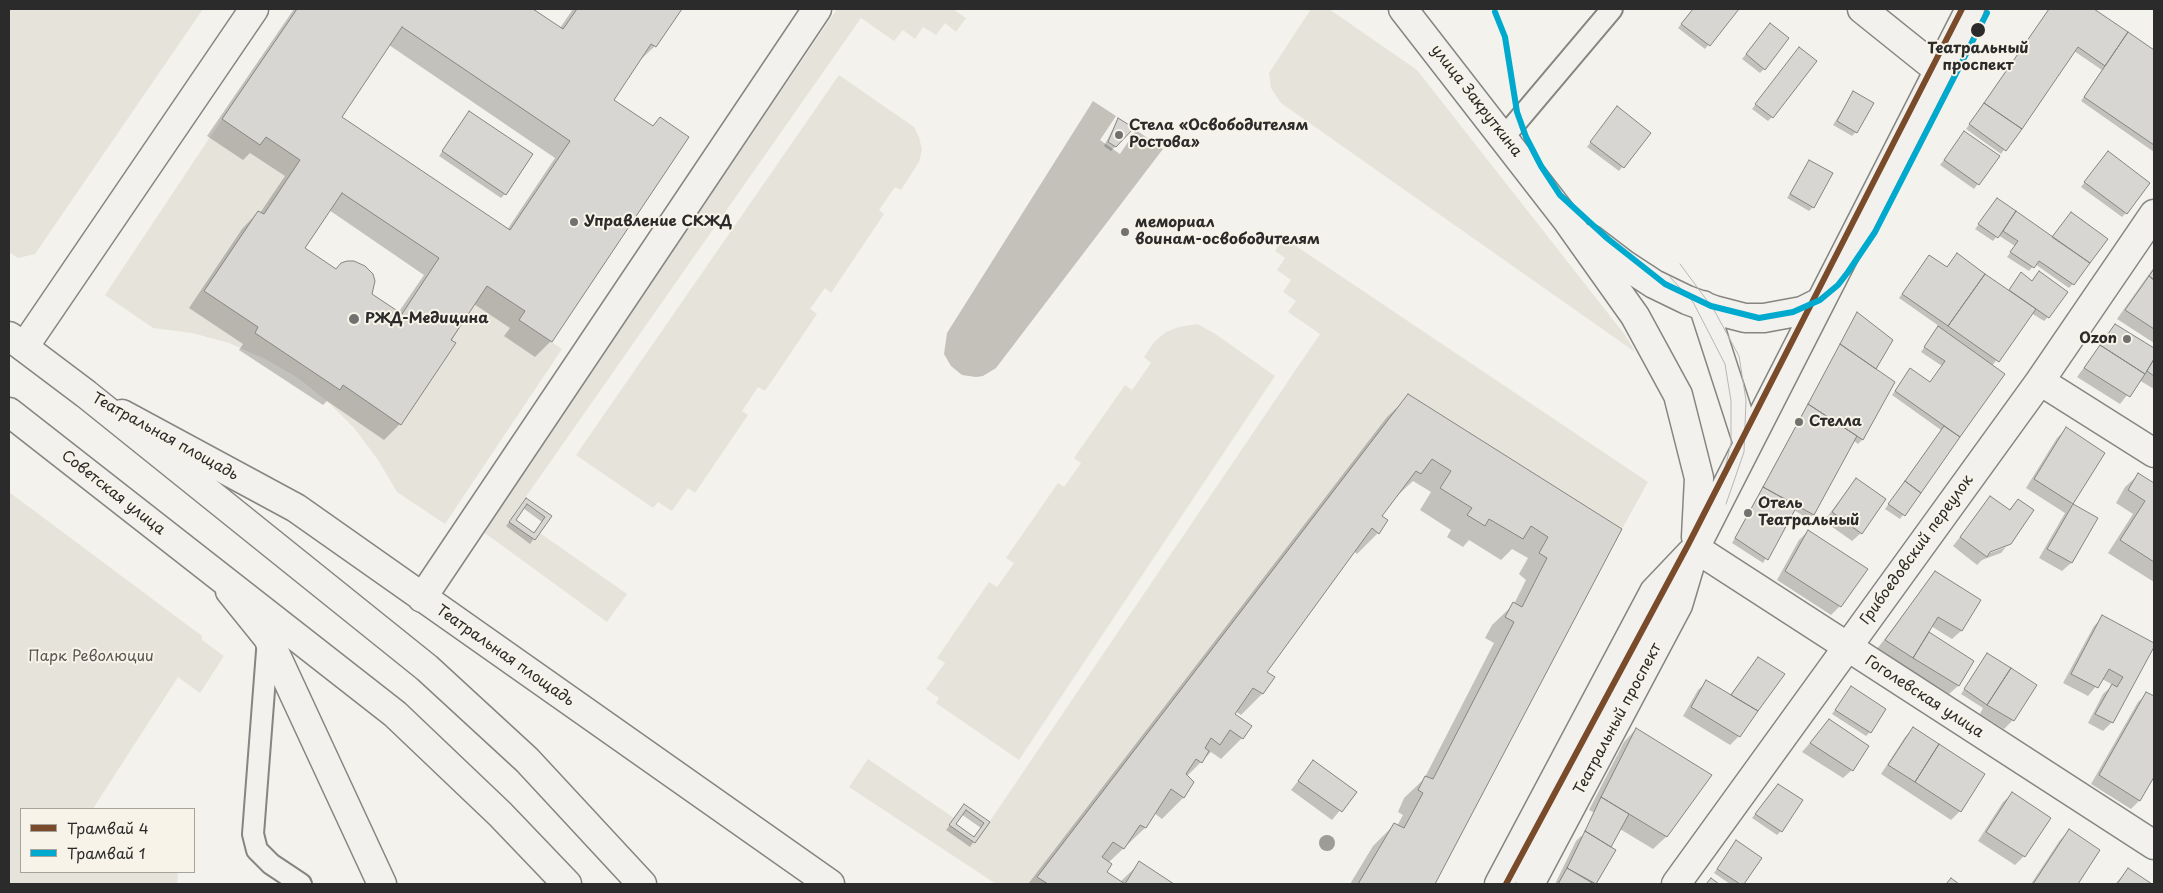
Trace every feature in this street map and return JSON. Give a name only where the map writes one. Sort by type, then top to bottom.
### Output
[{"type":"street","points":[[86,394],[16,342],[254,9]]},
{"type":"street","points":[[422,598],[817,9]]},
{"type":"street","name":"улица Закруткина","points":[[1403,9],[1566,219],[1635,316],[1678,395],[1699,478],[1695,548]]},
{"type":"street","points":[[1862,9],[1938,70]]},
{"type":"street","name":"Театральный проспект","points":[[1530,884],[1678,605],[1695,548],[1970,9]]},
{"type":"street","name":"Грибоедовский переулок","points":[[1676,884],[2040,381],[2154,214]]},
{"type":"street","name":"улица Закруткина","points":[[1566,219],[1624,265],[1654,284],[1703,305],[1745,318],[1764,318],[1802,311],[1820,302]]},
{"type":"street","points":[[1703,305],[1748,444]]},
{"type":"street","points":[[2040,381],[2154,452]]},
{"type":"street","name":"Театральная площадь","points":[[86,394],[296,508],[830,884]]},
{"type":"street","name":"Театральная площадь","points":[[86,394],[427,668],[527,760],[642,884]]},
{"type":"street","name":"Советская улица","points":[[9,412],[217,574]]},
{"type":"street","name":"Театральный проспект","points":[[1499,884],[1654,592],[1695,548]]},
{"type":"street","name":"Гоголевская улица","points":[[1695,548],[2154,845]]},
{"type":"street","points":[[217,574],[268,638],[382,884]]},
{"type":"street","points":[[217,574],[394,714],[500,814],[567,884]]},
{"type":"lane","points":[[1504,138],[1612,9]]},
{"type":"lane","points":[[268,638],[253,834],[257,850],[271,864],[301,884]]},
{"type":"green space","points":[[9,9],[203,9],[35,254],[18,258],[9,252]]},
{"type":"green space","points":[[837,9],[953,9],[966,18],[956,32],[945,23],[936,35],[923,27],[915,39],[903,30],[894,41],[861,18],[509,521],[535,540],[540,533],[627,594],[607,622],[482,531]]},
{"type":"green space","points":[[1311,9],[1329,9],[1417,70],[1625,335],[1635,352],[1281,103],[1271,88],[1269,73]]},
{"type":"green space","points":[[839,75],[914,127],[922,150],[919,162],[901,190],[895,187],[879,210],[884,214],[831,293],[825,288],[810,309],[817,314],[765,391],[758,387],[742,411],[748,415],[695,493],[688,488],[672,511],[658,502],[653,508],[576,455]]},
{"type":"green space","points":[[222,119],[260,145],[266,137],[300,160],[264,214],[258,211],[204,291],[258,327],[255,333],[340,390],[343,385],[401,424],[456,344],[451,340],[487,286],[525,311],[519,320],[562,349],[445,524],[397,492],[378,460],[355,429],[328,402],[298,378],[265,359],[229,343],[192,333],[153,328],[105,295]]},
{"type":"green space","points":[[1284,238],[1648,482],[1622,529],[1408,395],[1038,877],[1048,884],[996,884],[849,787],[868,759],[954,818],[949,825],[975,843],[1320,334],[1288,312],[1296,301],[1283,292],[1291,280],[1277,270],[1285,258],[1275,251]]},
{"type":"green space","points":[[1197,324],[1214,333],[1275,376],[1019,760],[936,703],[939,698],[926,689],[945,663],[937,658],[989,582],[997,587],[1014,563],[1006,558],[1058,483],[1064,487],[1081,463],[1074,458],[1125,385],[1132,390],[1151,363],[1144,357],[1154,342],[1166,332],[1179,327]]},
{"type":"green space","name":"Парк Революции","points":[[9,492],[202,636],[202,640],[224,656],[200,693],[178,677],[95,808],[20,808],[20,873],[178,873],[177,884],[9,884]]},
{"type":"shaded area","points":[[1093,101],[1116,116],[1100,140],[1120,154],[1136,130],[1163,149],[996,368],[983,376],[962,375],[951,366],[944,354],[947,333]]},
{"type":"building","name":"Управление СКЖД","points":[[297,9],[533,9],[563,29],[577,9],[682,9],[656,47],[651,44],[614,100],[653,126],[660,117],[689,137],[552,342],[519,320],[525,311],[487,286],[451,340],[456,343],[401,425],[343,385],[340,390],[255,333],[258,327],[204,291],[258,211],[264,214],[300,160],[266,137],[260,145],[222,119]],"holes":[[[402,27],[570,141],[510,230],[342,117]],[[342,193],[439,258],[402,314],[372,294],[375,281],[373,274],[365,266],[354,261],[347,261],[341,263],[336,269],[305,248]]]},
{"type":"building","points":[[1693,9],[1739,9],[1710,46],[1681,24]]},
{"type":"building","points":[[2049,9],[2094,9],[2128,32],[2105,66],[2078,47],[2022,129],[1984,103]]},
{"type":"building","points":[[1770,23],[1789,38],[1765,70],[1746,54]]},
{"type":"building","points":[[2128,32],[2154,50],[2154,145],[2084,97]]},
{"type":"building","points":[[1799,47],[1817,61],[1773,118],[1755,104]]},
{"type":"building","points":[[1853,91],[1874,103],[1857,133],[1837,121]]},
{"type":"building","points":[[1984,103],[2022,129],[2006,151],[1969,124]]},
{"type":"building","points":[[1617,106],[1651,133],[1624,168],[1590,142]]},
{"type":"building","points":[[469,111],[533,154],[506,195],[442,151]]},
{"type":"building","name":"Стела «Освободителям Ростова»","points":[[1118,118],[1134,128],[1116,147],[1108,142]]},
{"type":"building","points":[[1964,131],[2000,156],[1979,185],[1944,160]]},
{"type":"building","points":[[2108,151],[2150,183],[2127,214],[2084,182]]},
{"type":"building","points":[[1809,160],[1833,173],[1814,208],[1790,194]]},
{"type":"building","points":[[1997,198],[2016,211],[1998,238],[1978,224]]},
{"type":"building","points":[[2016,211],[2090,263],[2074,285],[2039,261],[2034,268],[2010,252],[2018,241],[2003,231]]},
{"type":"building","points":[[2071,212],[2108,239],[2090,263],[2052,237]]},
{"type":"building","points":[[1957,253],[1985,274],[1948,326],[1902,294],[1929,255],[1947,267]]},
{"type":"building","points":[[2154,269],[2154,280],[2149,276]]},
{"type":"building","points":[[2039,271],[2068,292],[2049,318],[2009,290],[2021,272],[2032,281]]},
{"type":"building","points":[[1985,274],[2036,309],[1999,362],[1948,326]]},
{"type":"building","points":[[2149,276],[2154,280],[2154,329],[2125,310]]},
{"type":"building","points":[[1857,312],[1893,340],[1876,369],[1840,344]]},
{"type":"building","points":[[2115,324],[2154,348],[2154,359],[2145,374],[2100,345]]},
{"type":"building","points":[[1938,326],[2005,374],[1960,437],[1895,391],[1910,368],[1930,382],[1945,361],[1924,347]]},
{"type":"building","points":[[1840,344],[1895,382],[1863,440],[1808,404]]},
{"type":"building","points":[[2100,345],[2145,374],[2130,397],[2084,368]]},
{"type":"building","points":[[2154,359],[2154,376],[2147,371]]},
{"type":"building","points":[[1408,394],[1622,529],[1435,884],[1358,884],[1394,823],[1404,828],[1423,793],[1418,790],[1425,776],[1433,779],[1514,622],[1505,617],[1513,602],[1522,607],[1547,558],[1539,553],[1548,537],[1531,526],[1523,539],[1489,519],[1485,526],[1467,515],[1472,508],[1440,488],[1451,471],[1432,459],[1421,474],[1416,471],[1382,516],[1388,520],[1379,534],[1372,528],[1267,672],[1275,677],[1263,694],[1253,688],[1235,714],[1252,726],[1243,739],[1230,730],[1220,745],[1211,738],[1205,748],[1209,751],[1202,763],[1196,759],[1186,774],[1194,782],[1184,798],[1171,789],[1146,828],[1140,825],[1124,849],[1113,842],[1102,857],[1112,864],[1107,872],[1125,884],[1048,884],[1037,877]]},
{"type":"building","points":[[1808,404],[1857,436],[1814,515],[1763,487]]},
{"type":"building","points":[[1944,426],[1960,437],[1921,493],[1905,481]]},
{"type":"building","points":[[2066,427],[2105,453],[2073,504],[2034,479]]},
{"type":"building","points":[[2138,473],[2154,483],[2154,562],[2120,540],[2145,501],[2128,490]]},
{"type":"building","points":[[1856,478],[1886,499],[1862,534],[1832,512]]},
{"type":"building","points":[[1905,481],[1921,493],[1905,516],[1888,504]]},
{"type":"building","points":[[1763,487],[1797,506],[1768,560],[1735,538]]},
{"type":"building","points":[[1990,496],[2010,510],[2018,499],[2034,510],[2011,544],[1990,552],[1987,557],[1960,537]]},
{"type":"building","points":[[526,498],[552,516],[535,540],[509,522]],"holes":[[[527,504],[545,517],[534,533],[516,520]]]},
{"type":"building","points":[[2073,504],[2098,518],[2072,563],[2047,549]]},
{"type":"building","points":[[1808,530],[1868,569],[1841,607],[1785,571]]},
{"type":"building","points":[[1935,571],[1981,600],[1962,631],[1938,617],[1913,658],[1885,640]]},
{"type":"building","points":[[2102,615],[2154,643],[2154,647],[2113,723],[2095,714],[2112,684],[2117,687],[2123,677],[2109,669],[2098,688],[2071,674]]},
{"type":"building","points":[[1929,632],[1974,661],[1959,686],[1913,658]]},
{"type":"building","points":[[1987,653],[2011,668],[1987,705],[1964,689]]},
{"type":"building","points":[[1758,657],[1785,674],[1758,711],[1731,695]]},
{"type":"building","points":[[2011,668],[2037,685],[2014,721],[1987,705]]},
{"type":"building","points":[[1706,680],[1758,711],[1740,737],[1691,707]]},
{"type":"building","points":[[1851,686],[1886,709],[1871,733],[1835,710]]},
{"type":"building","points":[[2146,692],[2154,696],[2154,777],[2140,801],[2099,775]]},
{"type":"building","points":[[1829,719],[1869,746],[1853,771],[1810,743]]},
{"type":"building","points":[[1913,727],[1939,744],[1915,782],[1888,765]]},
{"type":"building","points":[[1636,728],[1712,775],[1667,837],[1601,797]]},
{"type":"building","points":[[1939,744],[1985,774],[1961,812],[1915,782]]},
{"type":"building","points":[[1313,760],[1357,792],[1342,812],[1298,781]]},
{"type":"building","points":[[1778,784],[1803,800],[1782,832],[1755,814]]},
{"type":"building","points":[[2012,792],[2051,818],[2025,857],[1986,832]]},
{"type":"building","points":[[1601,797],[1629,814],[1611,847],[1585,831]]},
{"type":"building","points":[[964,804],[990,822],[975,843],[949,825]],"holes":[[[966,810],[984,823],[974,837],[956,824]]]},
{"type":"building","points":[[2069,829],[2100,850],[2078,884],[2033,884]]},
{"type":"building","points":[[1585,831],[1616,850],[1596,884],[1567,868]]},
{"type":"building","points":[[1736,840],[1762,858],[1744,884],[1740,884],[1717,869]]},
{"type":"building","points":[[1139,861],[1174,884],[1125,884]]},
{"type":"building","points":[[1567,868],[1594,884],[1558,884]]},
{"type":"building","points":[[2128,868],[2152,884],[2117,884]]},
{"type":"building","points":[[1711,878],[1719,884],[1706,884]]},
{"type":"building","points":[[1951,878],[1959,884],[1946,884]]},
{"type":"tram line","name":"4","points":[[1506,884],[1688,545],[1962,9]]},
{"type":"tram line","name":"1","points":[[1495,12],[1505,37],[1517,112],[1526,137],[1541,166],[1560,195],[1608,239],[1665,284],[1711,306],[1759,318],[1793,312],[1820,300],[1838,285],[1848,272],[1875,232],[1987,13]]},
{"type":"tram line","points":[[1680,264],[1714,310],[1739,356],[1746,400],[1744,452],[1726,504]]},
{"type":"tram line","points":[[1670,277],[1693,302],[1725,364],[1731,401],[1731,443],[1724,473]]},
{"type":"place","name":"Театральный проспект","points":[[1978,30]]},
{"type":"place","name":"Стела «Освободителям Ростова»","points":[[1119,135]]},
{"type":"place","name":"Управление СКЖД","points":[[574,222]]},
{"type":"place","name":"мемориал воинам-освободителям","points":[[1125,232]]},
{"type":"place","name":"РЖД-Медицина","points":[[354,319]]},
{"type":"place","name":"Ozon","points":[[2127,339]]},
{"type":"place","name":"Стелла","points":[[1799,422]]},
{"type":"place","name":"Отель Театральный","points":[[1748,513]]}]
